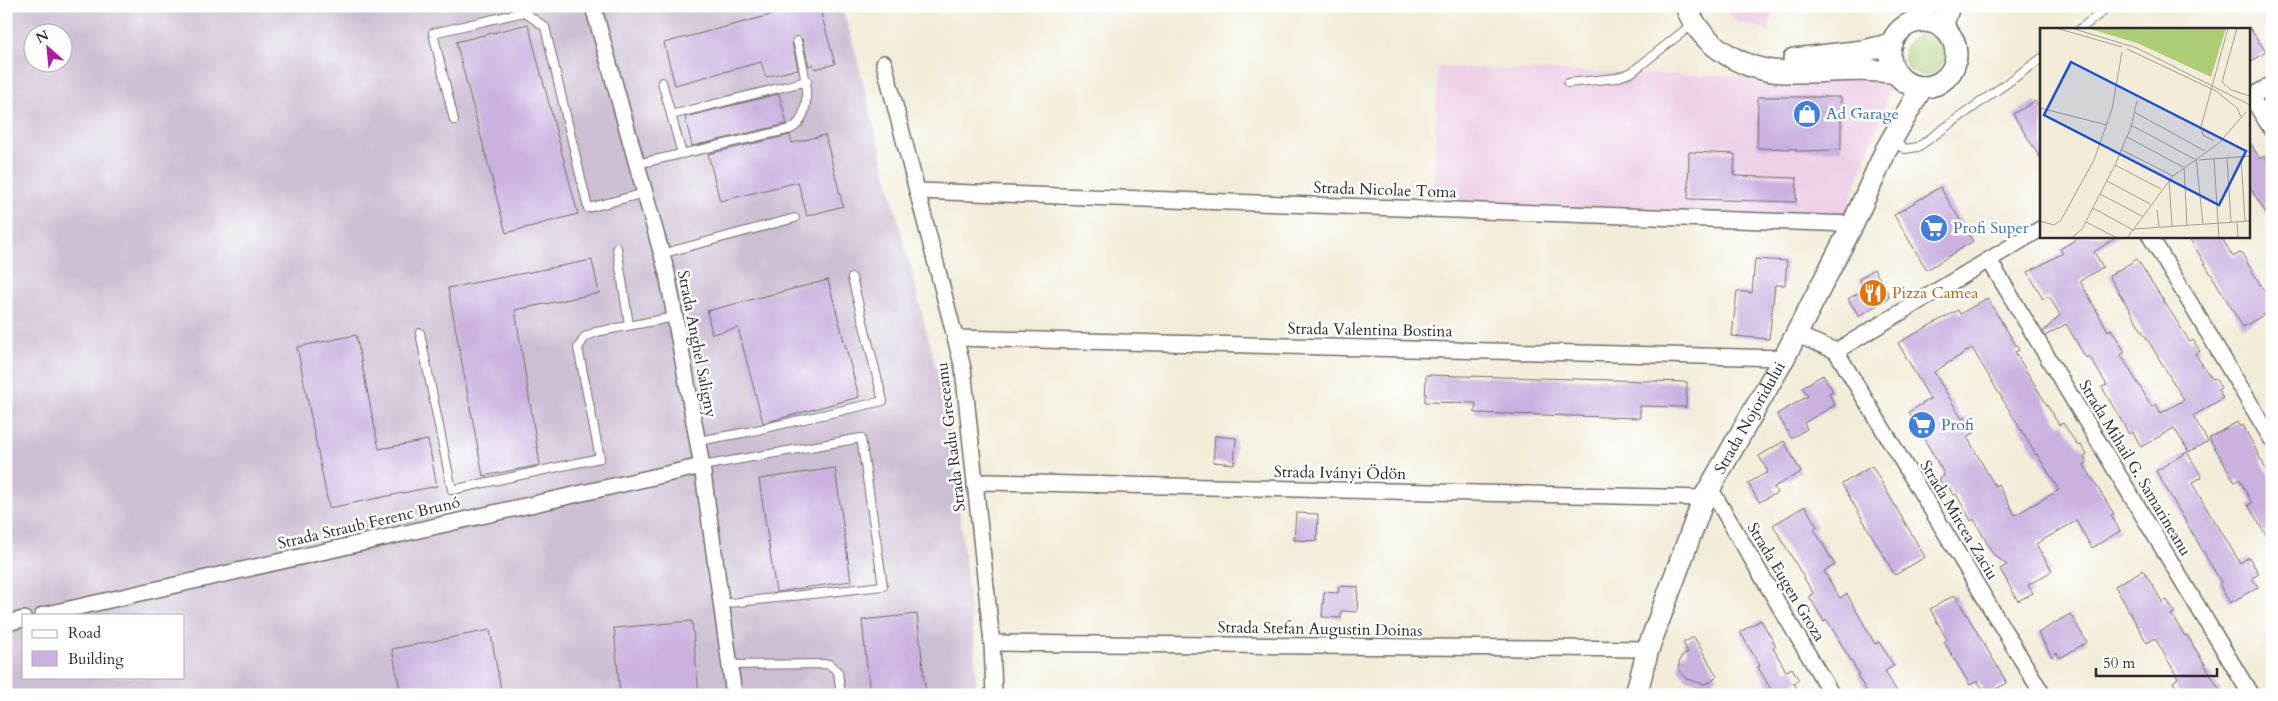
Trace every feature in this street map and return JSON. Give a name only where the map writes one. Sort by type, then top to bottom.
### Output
[{"type":"main road","points":[[1907,80],[1890,54],[1892,44],[1903,28],[1932,18],[1948,6]]},
{"type":"main road","points":[[1690,15],[1705,38],[1717,48],[1747,65],[1783,72],[1865,70],[1933,86],[1943,82],[1955,64],[1957,54],[1955,43],[1950,34],[1932,18]]},
{"type":"main road","points":[[1763,68],[1781,61],[1864,51],[1892,44]]},
{"type":"main road","name":"Strada Nojoridului","points":[[1636,695],[1648,649],[1707,493],[1784,358],[1852,224],[1888,145],[1907,80]]},
{"type":"street","name":"Strada Anghel Saligny","points":[[593,6],[661,254],[675,317],[702,466],[734,695]]},
{"type":"street","name":"Strada Radu Greceanu","points":[[884,63],[963,368],[992,643],[994,695]]},
{"type":"street","points":[[2272,84],[2250,98],[2272,130]]},
{"type":"street","name":"Strada Nicolae Toma","points":[[917,191],[1852,224]]},
{"type":"street","points":[[1795,334],[1836,351],[2040,229]]},
{"type":"street","points":[[2151,238],[2272,440]]},
{"type":"street","name":"Strada Mihail G. Samarineanu","points":[[1989,260],[2251,695]]},
{"type":"street","name":"Strada Valentina Bostina","points":[[955,338],[1784,358]]},
{"type":"street","name":"Strada Mircea Zaciu","points":[[1836,351],[2043,695]]},
{"type":"street","name":"Strada Straub Ferenc Brunó","points":[[47,614],[702,466]]},
{"type":"street","name":"Strada Iványi Ödön","points":[[975,486],[985,482],[995,482],[1707,493]]},
{"type":"street","name":"Strada Eugen Groza","points":[[1707,493],[1832,695]]},
{"type":"street","points":[[6,623],[22,619]]},
{"type":"street","name":"Strada Stefan Augustin Doinas","points":[[992,643],[1648,649]]},
{"type":"lane","points":[[454,120],[433,33],[524,12],[545,27],[588,208],[644,193]]},
{"type":"lane","points":[[2081,28],[2102,12]]},
{"type":"lane","points":[[1568,83],[1616,78],[1632,72],[1690,15]]},
{"type":"lane","points":[[637,164],[791,129],[799,125],[802,119],[807,81],[797,41]]},
{"type":"lane","points":[[1888,145],[1905,149],[1918,147],[2040,59]]},
{"type":"lane","points":[[671,115],[807,81]]},
{"type":"lane","points":[[662,82],[682,154]]},
{"type":"lane","points":[[661,254],[795,218]]},
{"type":"lane","points":[[617,248],[629,325]]},
{"type":"lane","points":[[698,441],[748,432],[883,401],[852,278]]},
{"type":"lane","points":[[420,333],[452,490],[600,458],[578,348],[584,338],[596,332],[675,317]]},
{"type":"lane","points":[[702,466],[861,438],[883,586],[722,604]]},
{"type":"lane","points":[[730,664],[829,664],[838,672],[841,695]]},
{"type":"shaded area","points":[[6,6],[841,6],[851,35],[949,419],[974,640],[977,695],[6,695]]},
{"type":"shaded area","points":[[1724,6],[1775,6],[1768,30],[1733,21]]},
{"type":"shaded area","points":[[1438,67],[1893,81],[1842,224],[1433,209]]},
{"type":"green space","points":[[1928,35],[1935,38],[1941,44],[1944,55],[1943,63],[1935,72],[1928,75],[1920,75],[1913,72],[1905,63],[1904,51],[1907,44],[1916,36]]},
{"type":"building","points":[[805,6],[819,6],[835,64],[815,69],[814,64],[809,66],[802,39],[796,36],[792,42],[798,69],[766,77],[761,62],[675,85],[664,43]]},
{"type":"building","points":[[528,24],[578,214],[506,233],[456,42]]},
{"type":"building","points":[[2250,28],[2266,52],[2250,62]]},
{"type":"building","points":[[779,94],[787,124],[692,146],[685,117]]},
{"type":"building","points":[[1758,97],[1841,97],[1841,150],[1796,151],[1796,149],[1757,148]]},
{"type":"building","points":[[2035,101],[2040,109],[2040,158],[2013,114]]},
{"type":"building","points":[[790,135],[792,143],[825,135],[843,206],[807,216],[798,182],[720,201],[708,154]]},
{"type":"building","points":[[2250,143],[2260,159],[2265,156],[2272,169],[2272,223],[2250,188]]},
{"type":"building","points":[[1689,152],[1735,154],[1734,176],[1797,178],[1796,202],[1688,199]]},
{"type":"building","name":"Profi Super","points":[[1940,187],[1973,241],[1927,270],[1894,215]]},
{"type":"building","points":[[2079,238],[2115,238],[2094,252],[2103,267],[2080,281],[2108,331],[2111,329],[2125,352],[2121,355],[2152,407],[2156,404],[2161,413],[2184,400],[2109,276],[2137,259],[2190,342],[2193,340],[2200,351],[2195,354],[2212,379],[2215,378],[2221,388],[2218,390],[2223,398],[2193,416],[2208,441],[2189,452],[2174,428],[2141,447],[2133,432],[2129,434],[2102,387],[2107,385],[2089,356],[2086,358],[2066,324],[2045,336],[2043,332],[2060,315],[2049,296],[2043,299],[2028,272],[2063,253],[2060,249]]},
{"type":"building","points":[[2189,238],[2222,238],[2233,257],[2241,252],[2272,304],[2272,310],[2243,327]]},
{"type":"building","points":[[1755,259],[1787,261],[1785,285],[1775,285],[1769,339],[1732,336],[1737,291],[1752,293]]},
{"type":"building","points":[[592,260],[599,293],[515,310],[540,465],[483,476],[448,288]]},
{"type":"building","name":"Pizza Camea","points":[[1874,269],[1890,297],[1859,316],[1848,299],[1865,289],[1859,279]]},
{"type":"building","points":[[828,280],[859,397],[763,423],[738,328],[712,334],[707,311]]},
{"type":"building","points":[[1987,298],[2019,350],[2015,352],[2059,425],[2063,423],[2078,446],[2081,445],[2087,455],[2084,457],[2087,463],[2084,465],[2114,514],[2111,515],[2120,531],[2092,548],[2076,521],[2036,544],[2052,571],[2028,585],[2033,593],[2018,601],[2000,569],[2007,565],[1993,554],[1974,519],[1971,521],[1956,494],[1953,495],[1949,487],[1944,489],[1939,479],[1944,476],[1943,472],[1909,412],[1930,399],[1898,343],[1958,310],[1960,314]],"holes":[[[1972,348],[2059,490],[2015,515],[1998,484],[1995,486],[1967,437],[1975,432],[1966,417],[1962,419],[1934,372]]]},
{"type":"building","points":[[356,335],[379,449],[428,440],[437,486],[329,508],[297,347]]},
{"type":"building","points":[[1426,375],[1687,382],[1686,407],[1640,406],[1640,418],[1475,413],[1476,403],[1425,402]]},
{"type":"building","points":[[1823,375],[1833,391],[1829,393],[1835,405],[1804,423],[1807,429],[1791,438],[1777,414],[1808,396],[1802,387]]},
{"type":"building","points":[[2237,422],[2240,427],[2243,425],[2272,481],[2272,545],[2248,505],[2252,503],[2239,479],[2235,482],[2209,438]]},
{"type":"building","points":[[1215,436],[1236,438],[1234,464],[1213,462]]},
{"type":"building","points":[[1784,441],[1801,472],[1774,487],[1777,493],[1759,502],[1748,483],[1768,472],[1759,456]]},
{"type":"building","points":[[2187,452],[2202,477],[2192,483],[2216,525],[2240,563],[2249,557],[2259,574],[2252,578],[2258,587],[2230,603],[2219,584],[2221,582],[2156,471]]},
{"type":"building","points":[[1872,466],[1925,557],[1895,575],[1842,484]]},
{"type":"building","points":[[835,468],[851,581],[776,592],[759,479]]},
{"type":"building","points":[[1805,506],[1817,527],[1814,529],[1835,565],[1824,571],[1840,598],[1847,594],[1875,644],[1879,642],[1894,666],[1885,671],[1899,695],[1869,695],[1857,675],[1859,674],[1827,620],[1824,622],[1809,596],[1813,593],[1773,525]]},
{"type":"building","points":[[1296,513],[1318,514],[1317,541],[1294,540]]},
{"type":"building","points":[[2143,570],[2163,603],[2167,600],[2175,613],[2171,614],[2185,636],[2187,635],[2223,695],[2180,695],[2173,682],[2178,678],[2155,638],[2147,643],[2115,586]]},
{"type":"building","points":[[1339,586],[1358,587],[1357,612],[1341,611],[1341,618],[1322,617],[1324,592],[1338,593]]},
{"type":"building","points":[[1955,595],[2007,683],[1986,695],[1978,681],[1970,685],[1944,642],[1947,640],[1930,609]]},
{"type":"building","points":[[917,614],[926,695],[870,695],[862,620]]},
{"type":"building","points":[[2070,614],[2087,642],[2060,658],[2057,653],[2052,657],[2038,633]]},
{"type":"building","points":[[1761,620],[1776,646],[1773,648],[1786,671],[1792,668],[1799,680],[1794,683],[1798,691],[1791,695],[1774,695],[1740,632]]},
{"type":"building","points":[[692,621],[699,695],[620,695],[614,628]]},
{"type":"building","points":[[490,630],[502,695],[401,695],[392,649]]},
{"type":"building","points":[[1694,637],[1717,676],[1711,682],[1704,684],[1686,679],[1678,668],[1681,657],[1688,652],[1683,643]]},
{"type":"place","name":"Ad Garage","points":[[1807,114]]},
{"type":"place","name":"Profi Super","points":[[1934,228]]},
{"type":"place","name":"Pizza Camea","points":[[1873,293]]},
{"type":"place","name":"Profi","points":[[1922,425]]}]
